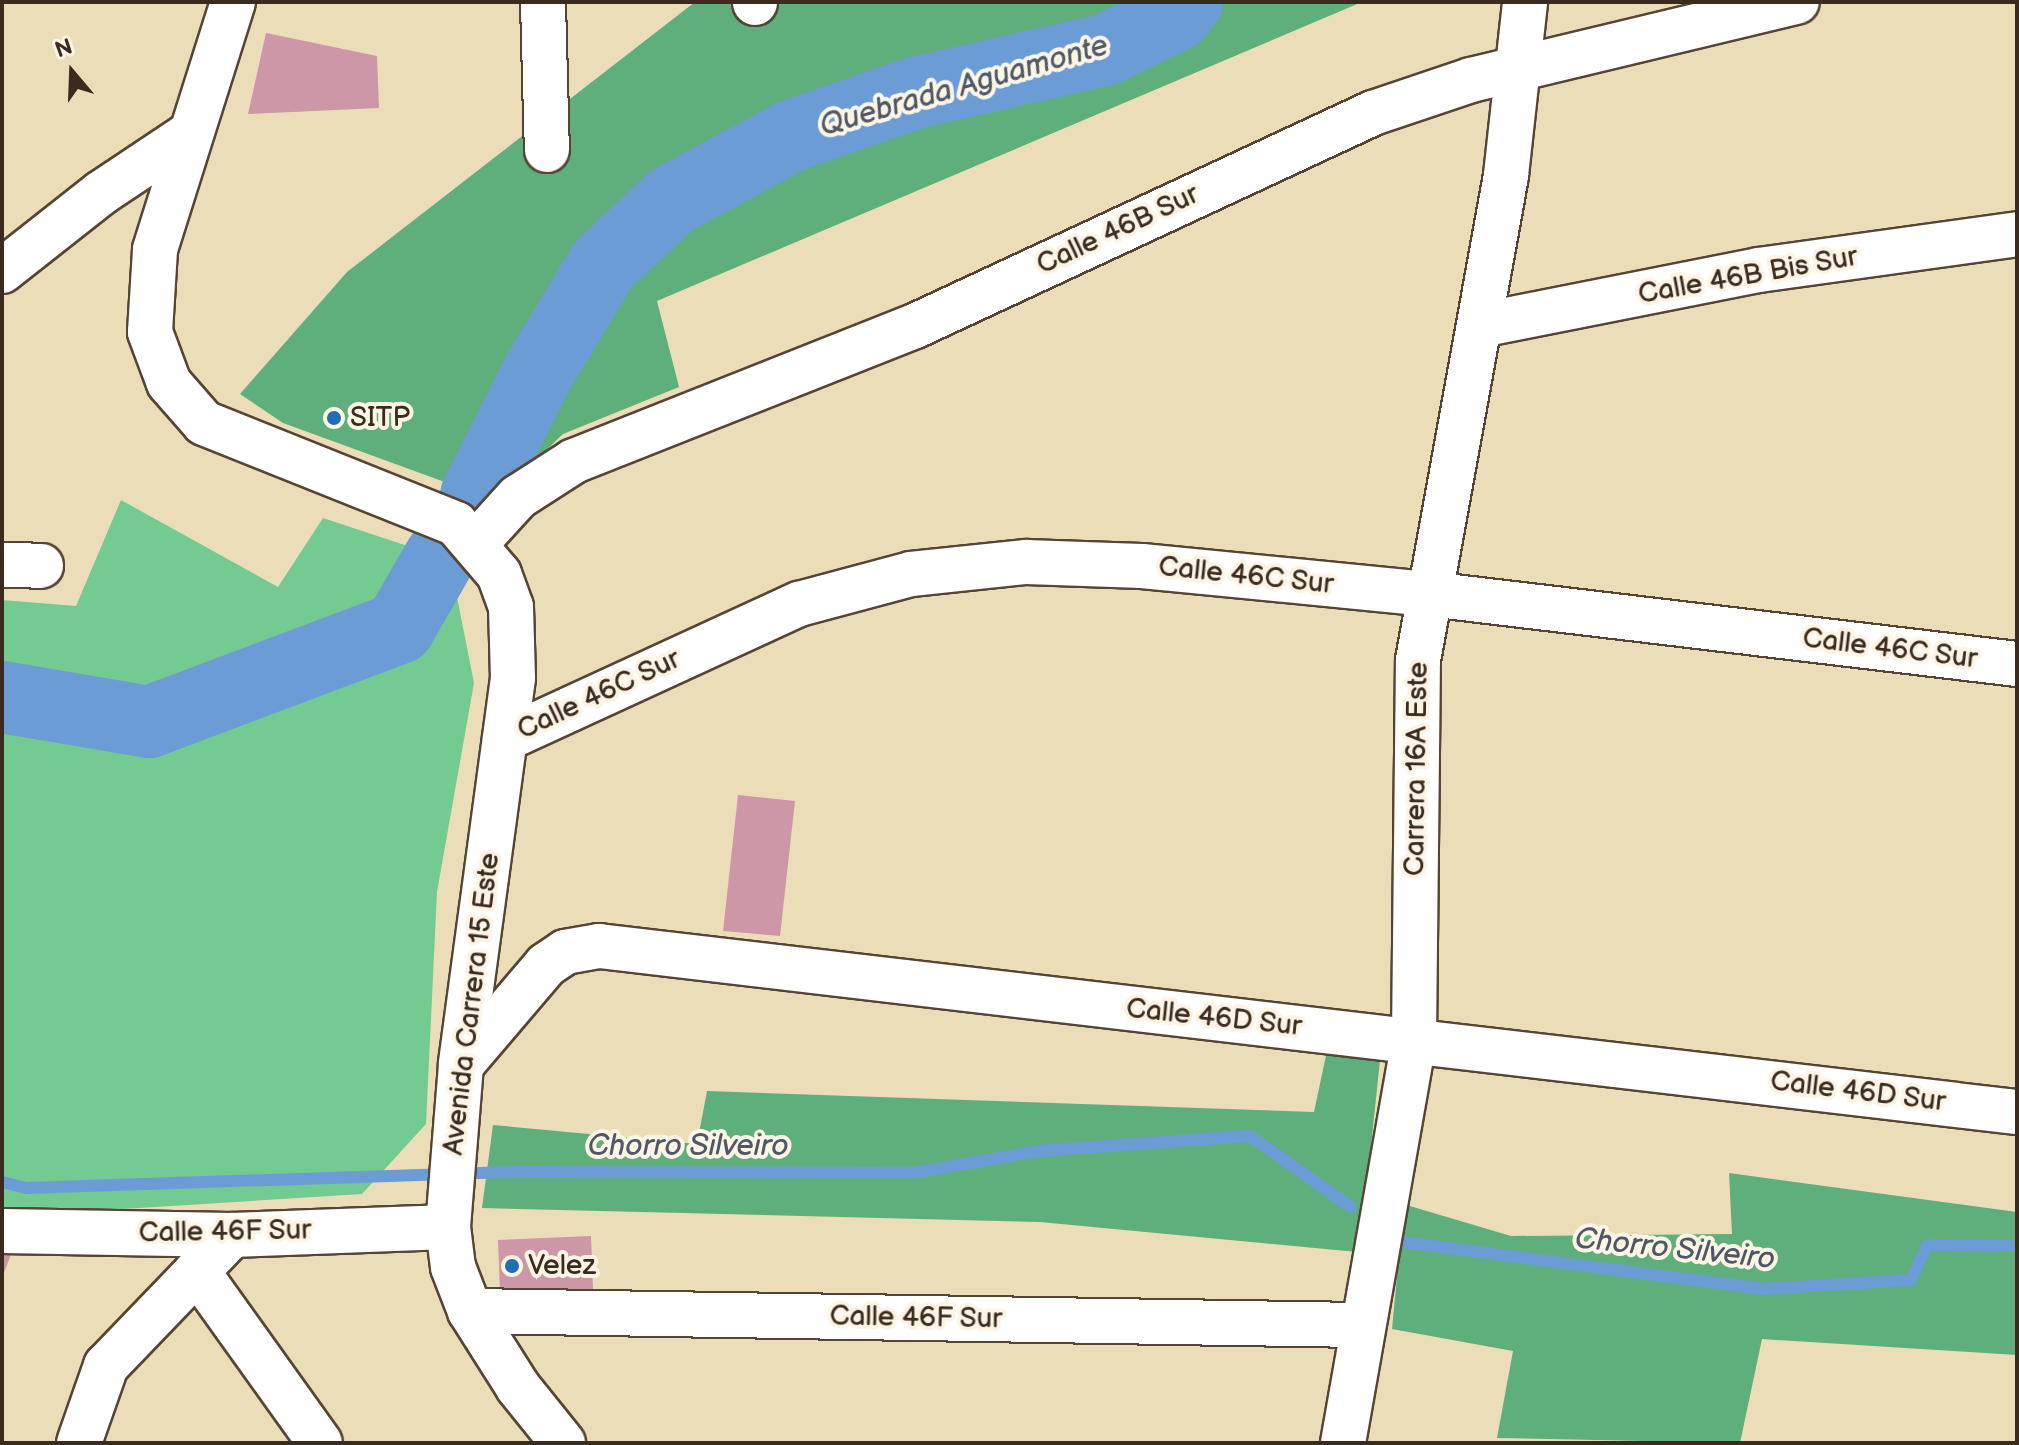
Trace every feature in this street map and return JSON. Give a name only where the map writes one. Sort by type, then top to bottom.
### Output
[{"type":"street","name":"Avenida Carrera 15 Este","points":[[233,2],[188,135],[155,250],[148,306],[158,358],[184,404],[230,436],[437,513],[477,542],[499,574],[511,607],[515,640],[505,739],[461,1065],[448,1214],[453,1267],[470,1311],[518,1387],[563,1443]]},
{"type":"street","points":[[543,2],[547,150]]},
{"type":"street","name":"Carrera 16A Este","points":[[1343,1443],[1414,1039],[1414,701],[1429,594],[1481,325],[1521,67],[1525,2]]},
{"type":"street","name":"Calle 46B Sur","points":[[477,542],[518,497],[574,461],[915,326],[1337,128],[1422,95],[1521,67],[1797,2]]},
{"type":"street","points":[[2,271],[101,193],[188,135]]},
{"type":"street","name":"Calle 46B Bis Sur","points":[[1481,325],[1759,270],[2017,234]]},
{"type":"street","name":"Calle 46C Sur","points":[[505,739],[799,604],[911,574],[1026,562],[1084,562],[1429,594],[2017,664]]},
{"type":"street","name":"Calle 46D Sur","points":[[461,1065],[546,965],[565,952],[599,946],[958,991],[1414,1039],[2017,1112]]},
{"type":"street","name":"Calle 46F Sur","points":[[2,1231],[232,1235],[448,1214]]},
{"type":"street","points":[[79,1443],[106,1366],[232,1235]]},
{"type":"street","points":[[197,1271],[320,1443]]},
{"type":"street","name":"Calle 46F Sur","points":[[470,1311],[1362,1325]]},
{"type":"green space","points":[[695,2],[1362,2],[657,301],[679,387],[563,434],[494,500],[283,423],[240,394],[347,272]]},
{"type":"green space","points":[[121,500],[278,587],[323,518],[429,553],[453,577],[474,683],[437,892],[426,1124],[362,1194],[75,1212],[2,1208],[2,600],[76,606]]},
{"type":"green space","points":[[1328,1046],[1381,1051],[1366,1193],[1511,1236],[1732,1234],[1729,1173],[2017,1212],[2017,1355],[1762,1339],[1740,1443],[1497,1438],[1513,1351],[1392,1329],[1399,1256],[1040,1222],[482,1208],[493,1125],[697,1144],[707,1091],[1314,1112]]},
{"type":"building","points":[[266,33],[377,56],[379,108],[248,114]]},
{"type":"building","points":[[738,795],[795,801],[780,936],[723,931]]},
{"type":"building","points":[[591,1236],[593,1289],[500,1292],[498,1240]]},
{"type":"building","points":[[2,1252],[12,1252],[2,1278]]},
{"type":"waterway","name":"Quebrada Aguamonte","points":[[476,495],[539,371],[603,265],[671,201],[791,136],[915,93],[1105,50],[1176,15],[1187,2]]},
{"type":"waterway","name":"Quebrada Aguamonte","points":[[2,697],[149,722],[399,628],[440,557]]},
{"type":"waterway","name":"Chorro Silveiro","points":[[2,1182],[26,1188],[520,1172],[913,1173],[1040,1151],[1250,1136],[1351,1207]]},
{"type":"waterway","name":"Chorro Silveiro","points":[[1401,1242],[1765,1289],[1911,1280],[1927,1245],[2017,1246]]},
{"type":"place","name":"SITP","points":[[334,418]]},
{"type":"place","name":"Velez","points":[[512,1266]]}]
